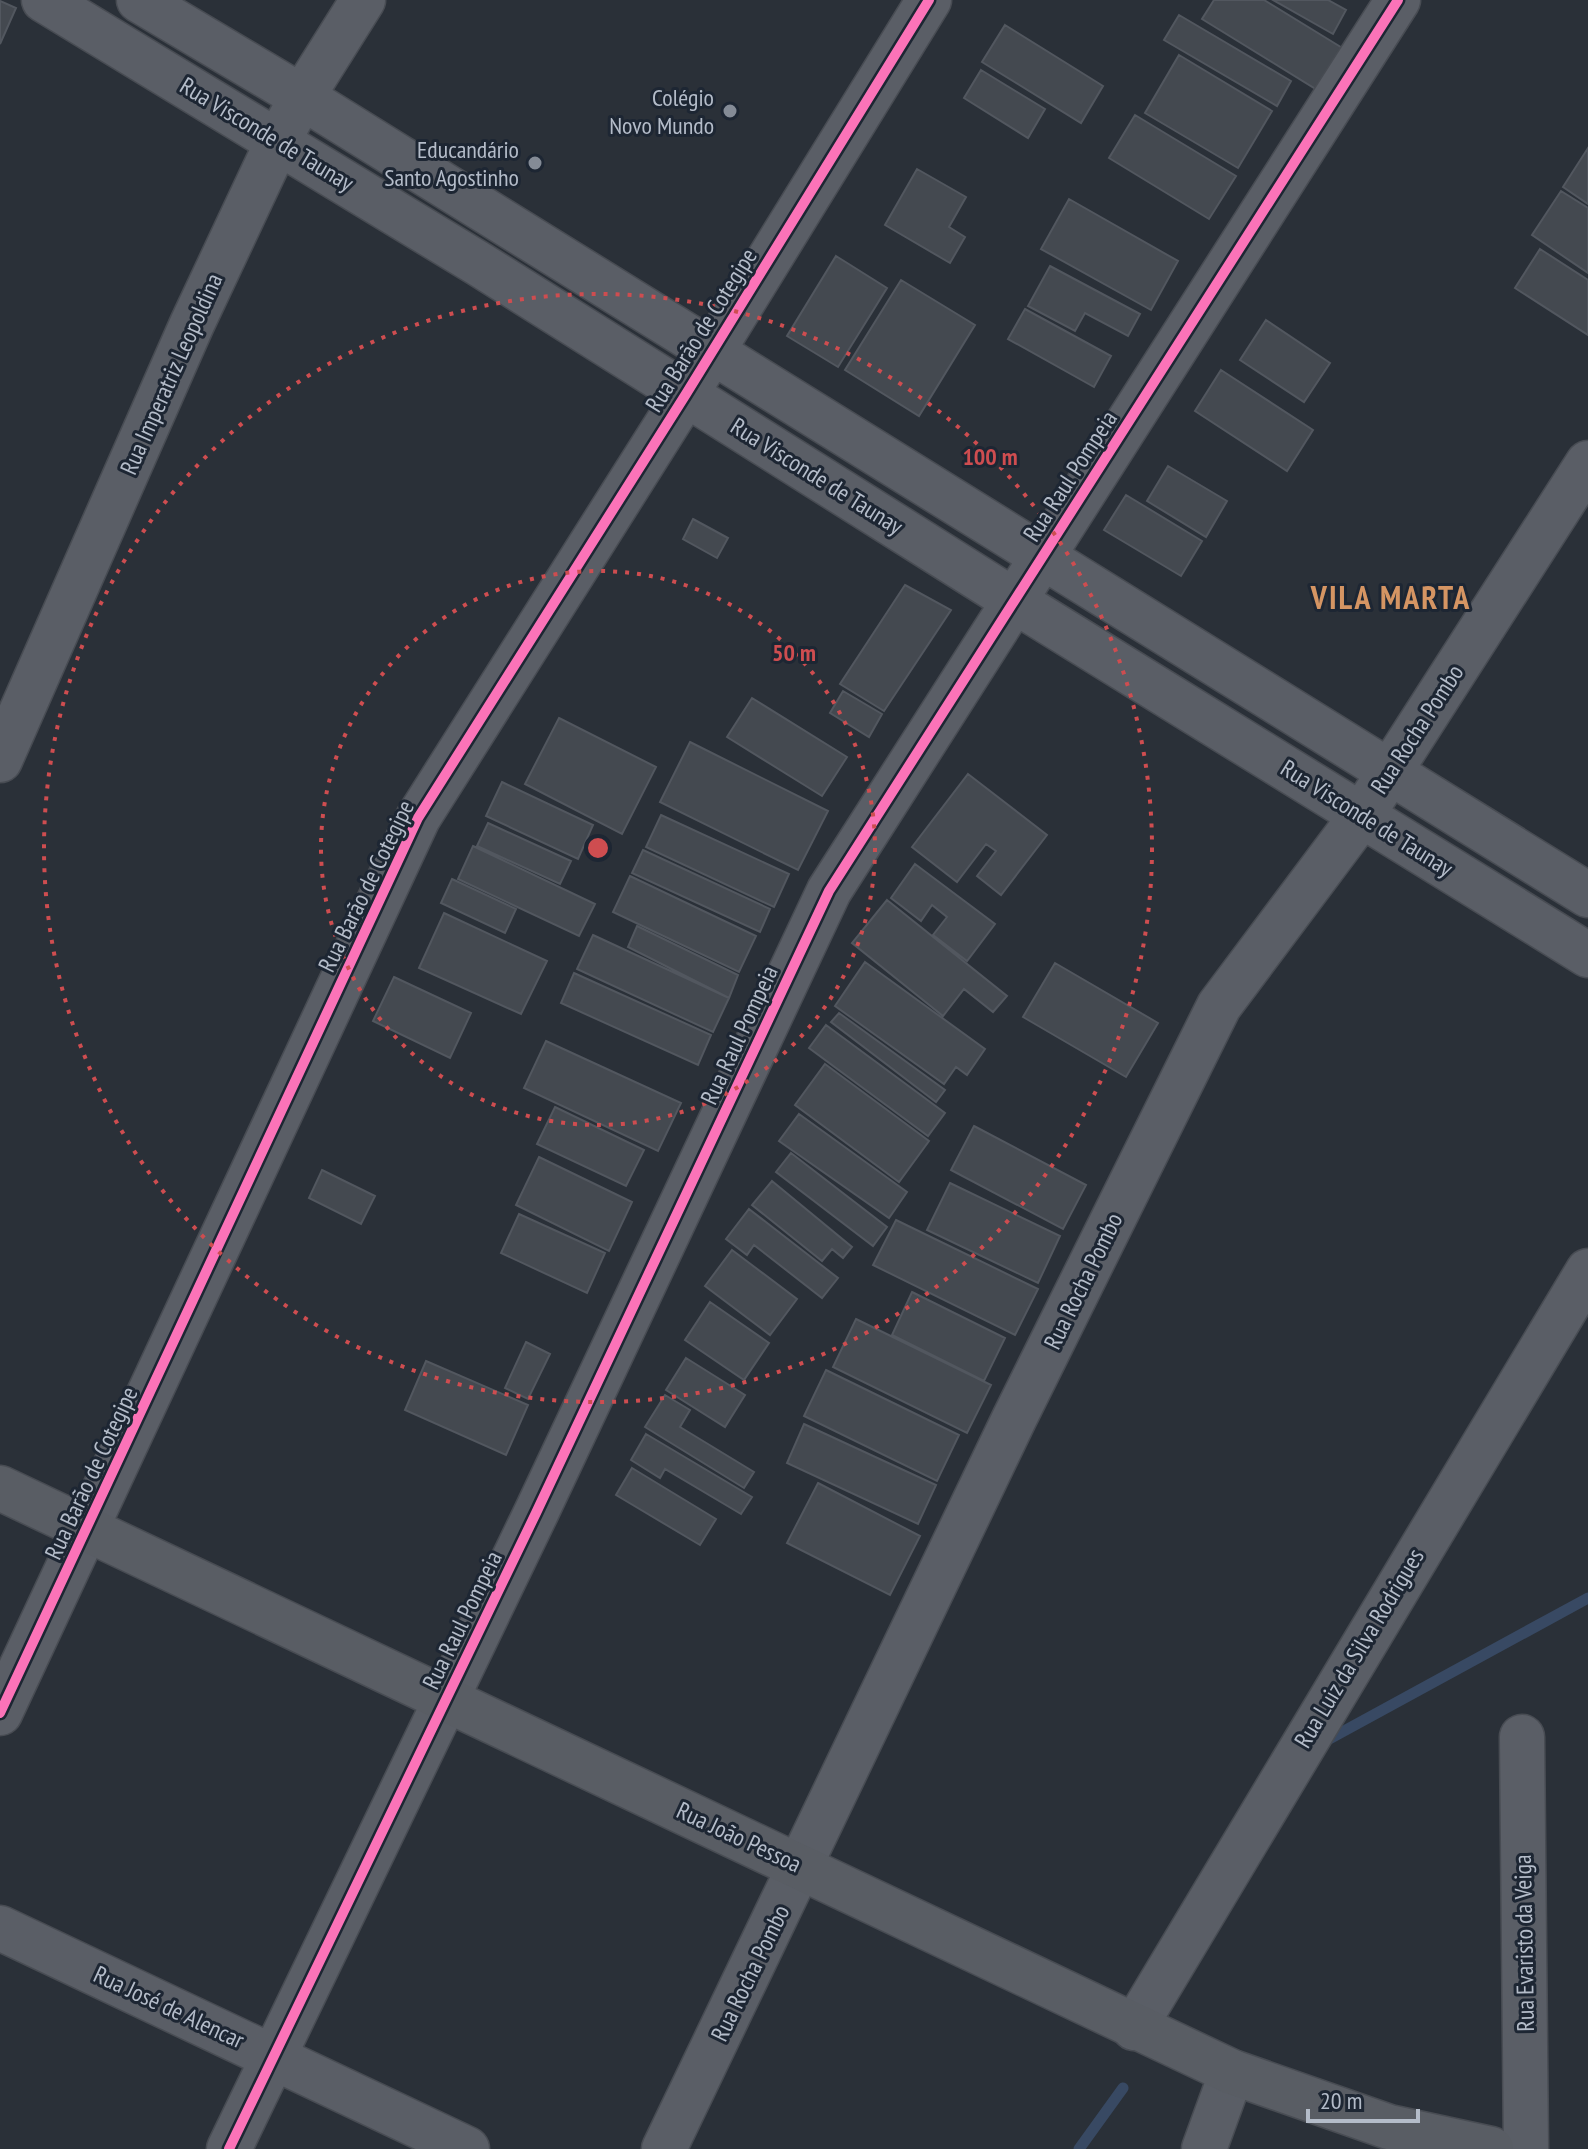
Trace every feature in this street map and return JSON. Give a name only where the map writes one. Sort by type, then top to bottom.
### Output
[{"type":"main road","name":"Rua João Pessoa","points":[[0,1488],[1232,2072],[1389,2127],[1491,2149]]},
{"type":"street","name":"Rua Visconde de Taunay","points":[[44,0],[278,141],[1588,955]]},
{"type":"street","name":"Rua Visconde de Taunay","points":[[139,0],[302,97],[1588,895]]},
{"type":"street","name":"Rua Imperatriz Leopoldina","points":[[0,760],[192,324],[278,141],[363,0]]},
{"type":"street","name":"Rua Barão de Cotegipe","points":[[0,1713],[418,818],[686,394],[929,0]]},
{"type":"street","name":"Rua Raul Pompeia","points":[[229,2149],[446,1700],[829,891],[1398,0]]},
{"type":"street","name":"Rua Rocha Pombo","points":[[664,2149],[1014,1419],[1219,1006],[1362,815],[1588,463]]},
{"type":"street","name":"Rua Luiz da Silva Rodrigues","points":[[1134,2028],[1588,1271]]},
{"type":"street","name":"Rua Evaristo da Veiga","points":[[1522,1737],[1526,2149]]},
{"type":"street","name":"Rua José de Alencar","points":[[0,1928],[467,2149]]},
{"type":"street","points":[[1204,2149],[1232,2072]]},
{"type":"building","points":[[1214,0],[1264,0],[1344,49],[1319,91],[1202,19]]},
{"type":"building","points":[[1273,0],[1328,0],[1346,10],[1333,34]]},
{"type":"building","points":[[0,1],[16,8],[0,44]]},
{"type":"building","points":[[1179,15],[1291,81],[1277,106],[1164,40]]},
{"type":"building","points":[[1005,25],[1103,86],[1081,123],[982,62]]},
{"type":"building","points":[[1179,55],[1272,111],[1238,168],[1145,113]]},
{"type":"building","points":[[981,70],[1045,109],[1028,138],[964,98]]},
{"type":"building","points":[[1135,115],[1236,176],[1209,219],[1109,158]]},
{"type":"building","points":[[1588,148],[1588,204],[1563,187]]},
{"type":"building","points":[[917,169],[966,197],[949,227],[965,237],[950,263],[885,225]]},
{"type":"building","points":[[1561,191],[1588,208],[1588,273],[1532,235]]},
{"type":"building","points":[[1069,199],[1178,261],[1151,310],[1041,249]]},
{"type":"building","points":[[1540,249],[1588,280],[1588,335],[1515,288]]},
{"type":"building","points":[[836,256],[887,288],[838,367],[787,336]]},
{"type":"building","points":[[1050,266],[1140,314],[1128,336],[1085,313],[1075,331],[1028,306]]},
{"type":"building","points":[[901,280],[975,325],[919,416],[845,370]]},
{"type":"building","points":[[1025,309],[1111,356],[1094,387],[1008,339]]},
{"type":"building","points":[[1266,320],[1330,363],[1304,402],[1240,360]]},
{"type":"building","points":[[1221,370],[1313,430],[1287,471],[1195,411]]},
{"type":"building","points":[[1168,466],[1227,501],[1206,537],[1147,501]]},
{"type":"building","points":[[1126,495],[1202,541],[1181,576],[1104,530]]},
{"type":"building","points":[[693,519],[728,538],[717,558],[683,539]]},
{"type":"building","points":[[905,585],[951,610],[884,711],[840,684]]},
{"type":"building","points":[[843,691],[882,714],[869,737],[830,713]]},
{"type":"building","points":[[752,698],[847,757],[822,796],[727,737]]},
{"type":"building","points":[[559,718],[656,767],[622,834],[525,784]]},
{"type":"building","points":[[690,742],[828,811],[798,870],[660,802]]},
{"type":"building","points":[[968,774],[1047,835],[1001,895],[977,876],[996,851],[986,844],[957,882],[912,847]]},
{"type":"building","points":[[502,782],[593,825],[578,859],[486,816]]},
{"type":"building","points":[[661,815],[789,874],[774,907],[646,847]]},
{"type":"building","points":[[488,823],[571,861],[560,884],[477,846]]},
{"type":"building","points":[[473,846],[595,904],[579,936],[458,879]]},
{"type":"building","points":[[643,850],[770,909],[760,932],[632,873]]},
{"type":"building","points":[[915,864],[995,924],[967,961],[933,935],[947,917],[932,905],[921,921],[891,898]]},
{"type":"building","points":[[630,876],[756,936],[739,972],[613,912]]},
{"type":"building","points":[[452,879],[516,909],[505,933],[441,903]]},
{"type":"building","points":[[887,900],[1007,996],[993,1012],[964,989],[943,1016],[852,943]]},
{"type":"building","points":[[444,913],[547,961],[521,1014],[419,968]]},
{"type":"building","points":[[637,926],[738,975],[729,998],[628,947]]},
{"type":"building","points":[[593,935],[729,998],[713,1032],[577,969]]},
{"type":"building","points":[[865,962],[985,1049],[967,1075],[956,1067],[944,1084],[835,1006]]},
{"type":"building","points":[[1055,963],[1158,1023],[1126,1077],[1023,1017]]},
{"type":"building","points":[[574,973],[711,1035],[698,1065],[561,1003]]},
{"type":"building","points":[[394,977],[471,1013],[450,1058],[373,1021]]},
{"type":"building","points":[[839,1013],[945,1090],[936,1102],[831,1022]]},
{"type":"building","points":[[826,1025],[945,1113],[928,1136],[809,1048]]},
{"type":"building","points":[[546,1041],[681,1103],[658,1151],[524,1088]]},
{"type":"building","points":[[825,1064],[929,1141],[899,1182],[795,1105]]},
{"type":"building","points":[[555,1107],[644,1150],[626,1186],[537,1144]]},
{"type":"building","points":[[799,1114],[907,1192],[889,1218],[779,1141]]},
{"type":"building","points":[[974,1126],[1086,1185],[1063,1229],[951,1170]]},
{"type":"building","points":[[791,1153],[887,1227],[873,1246],[776,1172]]},
{"type":"building","points":[[539,1157],[632,1202],[609,1251],[516,1205]]},
{"type":"building","points":[[322,1170],[375,1196],[361,1224],[309,1198]]},
{"type":"building","points":[[772,1181],[852,1247],[843,1258],[832,1249],[822,1261],[752,1205]]},
{"type":"building","points":[[950,1183],[1060,1236],[1038,1283],[927,1230]]},
{"type":"building","points":[[749,1209],[838,1278],[822,1298],[754,1245],[747,1255],[726,1239]]},
{"type":"building","points":[[519,1214],[605,1253],[587,1293],[501,1253]]},
{"type":"building","points":[[896,1220],[1038,1289],[1015,1335],[873,1265]]},
{"type":"building","points":[[732,1250],[797,1299],[770,1335],[705,1286]]},
{"type":"building","points":[[912,1292],[1005,1338],[984,1381],[892,1335]]},
{"type":"building","points":[[710,1302],[769,1343],[744,1380],[685,1340]]},
{"type":"building","points":[[856,1319],[991,1385],[967,1433],[833,1367]]},
{"type":"building","points":[[526,1342],[550,1354],[528,1399],[505,1388]]},
{"type":"building","points":[[686,1358],[745,1395],[725,1427],[666,1390]]},
{"type":"building","points":[[426,1361],[528,1405],[506,1455],[405,1410]]},
{"type":"building","points":[[826,1370],[959,1435],[937,1481],[804,1416]]},
{"type":"building","points":[[665,1395],[690,1410],[680,1427],[754,1472],[744,1488],[645,1427]]},
{"type":"building","points":[[804,1424],[936,1485],[918,1524],[787,1463]]},
{"type":"building","points":[[646,1434],[752,1497],[741,1514],[665,1469],[660,1478],[631,1460]]},
{"type":"building","points":[[632,1468],[716,1519],[700,1545],[616,1495]]},
{"type":"building","points":[[818,1483],[920,1536],[890,1595],[787,1543]]},
{"type":"waterway","points":[[1322,1743],[1588,1598]]},
{"type":"waterway","points":[[1079,2149],[1123,2088]]},
{"type":"cycle path","points":[[0,1713],[418,818],[686,394],[929,0]]},
{"type":"cycle path","points":[[229,2149],[536,1513],[829,891],[1398,0]]},
{"type":"place","name":"Colégio Novo Mundo","points":[[730,111]]},
{"type":"place","name":"Educandário Santo Agostinho","points":[[535,163]]},
{"type":"district","name":"VILA MARTA","points":[[1391,597]]}]
